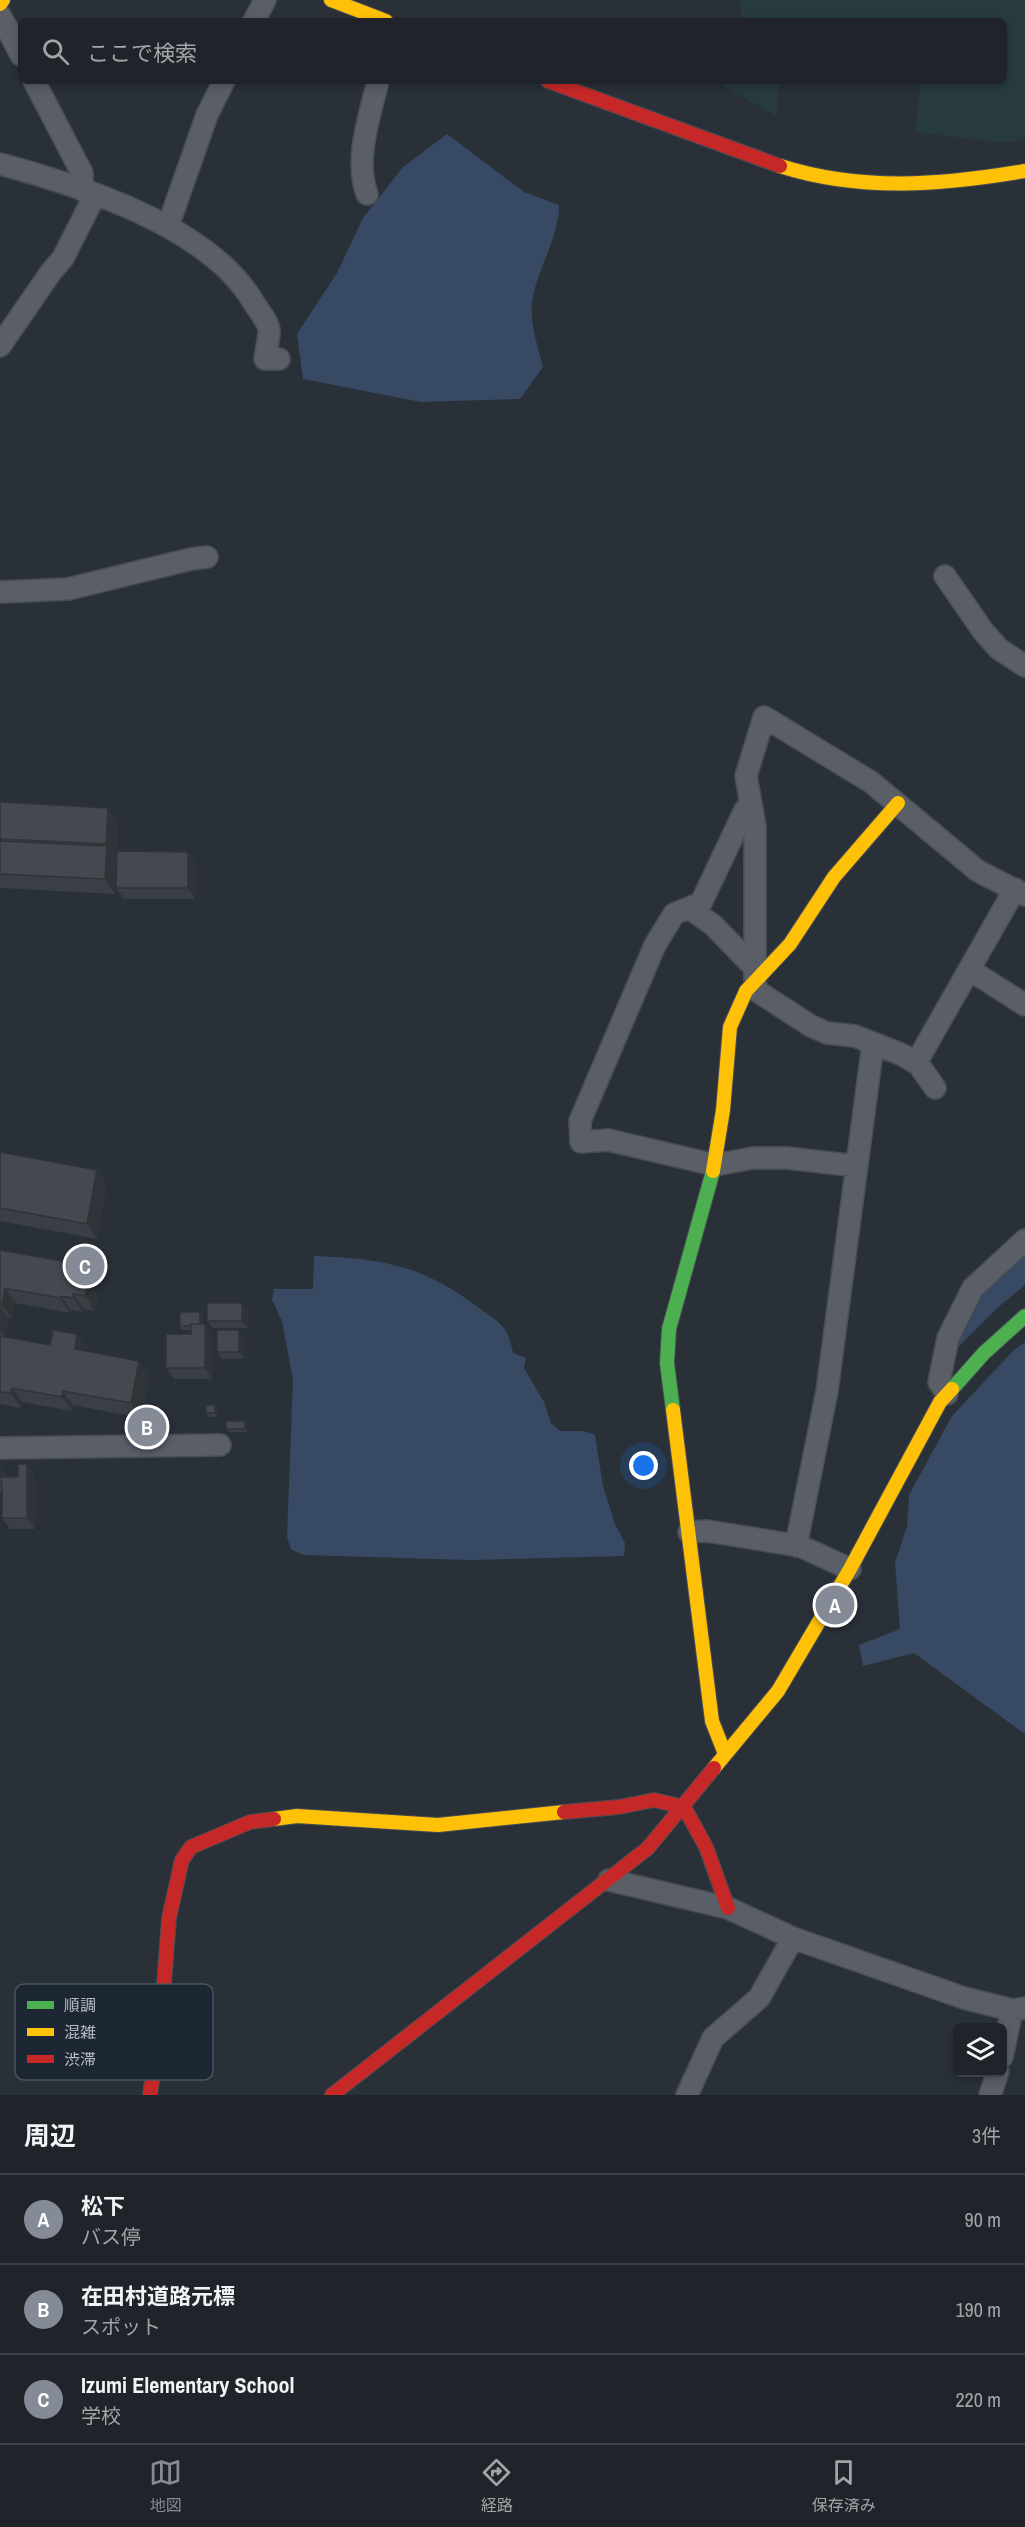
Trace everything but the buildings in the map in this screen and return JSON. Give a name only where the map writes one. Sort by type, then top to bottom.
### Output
[{"type":"street","points":[[0,4],[3,0]]},
{"type":"street","points":[[256,18],[265,0]]},
{"type":"street","points":[[331,0],[378,18]]},
{"type":"street","points":[[0,15],[18,49]]},
{"type":"street","points":[[0,346],[63,258],[88,192],[82,173],[36,84]]},
{"type":"street","points":[[168,226],[207,115],[222,84]]},
{"type":"street","points":[[368,194],[363,183],[364,142],[377,84]]},
{"type":"street","points":[[556,84],[783,167],[834,178],[900,185],[959,182],[1025,171]]},
{"type":"street","points":[[0,164],[55,178],[168,226],[222,262],[248,292],[269,329],[265,359],[279,359]]},
{"type":"street","points":[[0,592],[68,589],[207,557]]},
{"type":"street","points":[[945,576],[983,631],[999,649],[1025,666]]},
{"type":"street","points":[[916,1063],[970,970],[1020,892],[978,871],[871,782],[764,717],[746,776],[755,826],[757,991],[811,1026],[827,1033],[855,1036],[903,1055],[916,1063],[935,1088]]},
{"type":"street","points":[[725,1754],[712,1720],[667,1362],[669,1329],[715,1165],[723,1110],[730,1027],[755,973],[790,944],[834,877],[898,803]]},
{"type":"street","points":[[752,808],[745,810],[701,903],[674,914],[655,945],[580,1121],[581,1142],[608,1140],[715,1165],[753,1158],[787,1158],[857,1166]]},
{"type":"street","points":[[693,906],[696,913],[713,925],[750,963],[755,973]]},
{"type":"street","points":[[970,970],[1025,1005]]},
{"type":"street","points":[[796,1546],[827,1391],[873,1044]]},
{"type":"street","points":[[947,1394],[939,1382],[948,1338],[973,1288],[1025,1240]]},
{"type":"street","points":[[332,2095],[648,1848],[778,1691],[850,1569],[940,1402],[984,1353],[1025,1316]]},
{"type":"street","points":[[0,1448],[220,1445]]},
{"type":"street","points":[[689,1532],[706,1530],[796,1546],[850,1569]]},
{"type":"street","points":[[164,1984],[169,1918],[182,1860],[191,1847],[250,1822],[297,1816],[438,1825],[619,1807],[654,1800],[684,1807],[706,1847],[728,1908]]},
{"type":"street","points":[[609,1880],[728,1908],[793,1938],[964,1998],[1018,2009],[1007,2042]]},
{"type":"street","points":[[687,2095],[712,2038],[759,1998],[793,1938]]},
{"type":"street","points":[[990,2095],[997,2077]]},
{"type":"street","points":[[150,2095],[152,2080]]},
{"type":"green space","points":[[739,0],[1025,0],[1025,140],[1003,143],[915,132],[921,84],[1007,84],[1007,18],[742,18]]},
{"type":"green space","points":[[723,84],[780,84],[776,116],[723,86]]},
{"type":"water","points":[[447,134],[524,192],[559,205],[552,242],[534,291],[532,303],[533,328],[543,367],[520,399],[421,402],[303,379],[297,334],[337,273],[363,218],[403,167]]},
{"type":"water","points":[[1025,1254],[1025,1285],[996,1309],[958,1347],[966,1314],[988,1281]]},
{"type":"water","points":[[314,1256],[380,1262],[418,1272],[455,1291],[500,1324],[505,1329],[513,1353],[526,1358],[524,1368],[544,1402],[551,1423],[560,1431],[583,1431],[595,1435],[603,1486],[615,1524],[625,1543],[624,1556],[469,1560],[303,1555],[291,1549],[287,1537],[293,1380],[282,1321],[272,1300],[274,1289],[313,1289]]},
{"type":"water","points":[[1025,1342],[1025,1734],[914,1653],[863,1666],[859,1645],[900,1629],[895,1563],[907,1526],[909,1495],[952,1416],[1013,1351]]},
{"type":"traffic: fast","points":[[673,1410],[667,1363],[669,1329],[713,1171]]},
{"type":"traffic: fast","points":[[952,1389],[984,1353],[1025,1316]]},
{"type":"traffic: slow","points":[[0,4],[3,0]]},
{"type":"traffic: slow","points":[[331,0],[378,18]]},
{"type":"traffic: slow","points":[[780,166],[841,180],[902,184],[963,180],[1025,171]]},
{"type":"traffic: slow","points":[[713,1171],[723,1110],[730,1027],[746,991],[790,944],[834,877],[898,803]]},
{"type":"traffic: slow","points":[[714,1768],[778,1691],[850,1569],[940,1402],[952,1389]]},
{"type":"traffic: slow","points":[[673,1410],[712,1721],[725,1754]]},
{"type":"traffic: slow","points":[[274,1819],[297,1816],[438,1825],[564,1812]]},
{"type":"traffic: jam","points":[[556,84],[780,166]]},
{"type":"traffic: jam","points":[[332,2095],[648,1848],[714,1768]]},
{"type":"traffic: jam","points":[[564,1812],[619,1807],[654,1800],[684,1807],[706,1847],[728,1908]]},
{"type":"traffic: jam","points":[[164,1984],[169,1918],[182,1860],[191,1847],[250,1822],[274,1819]]},
{"type":"traffic: jam","points":[[150,2095],[152,2080]]},
{"type":"place","name":"Izumi Elementary School","points":[[85,1266]]},
{"type":"place","name":"在田村道路元標","points":[[147,1427]]},
{"type":"place","name":"松下","points":[[835,1605]]}]
